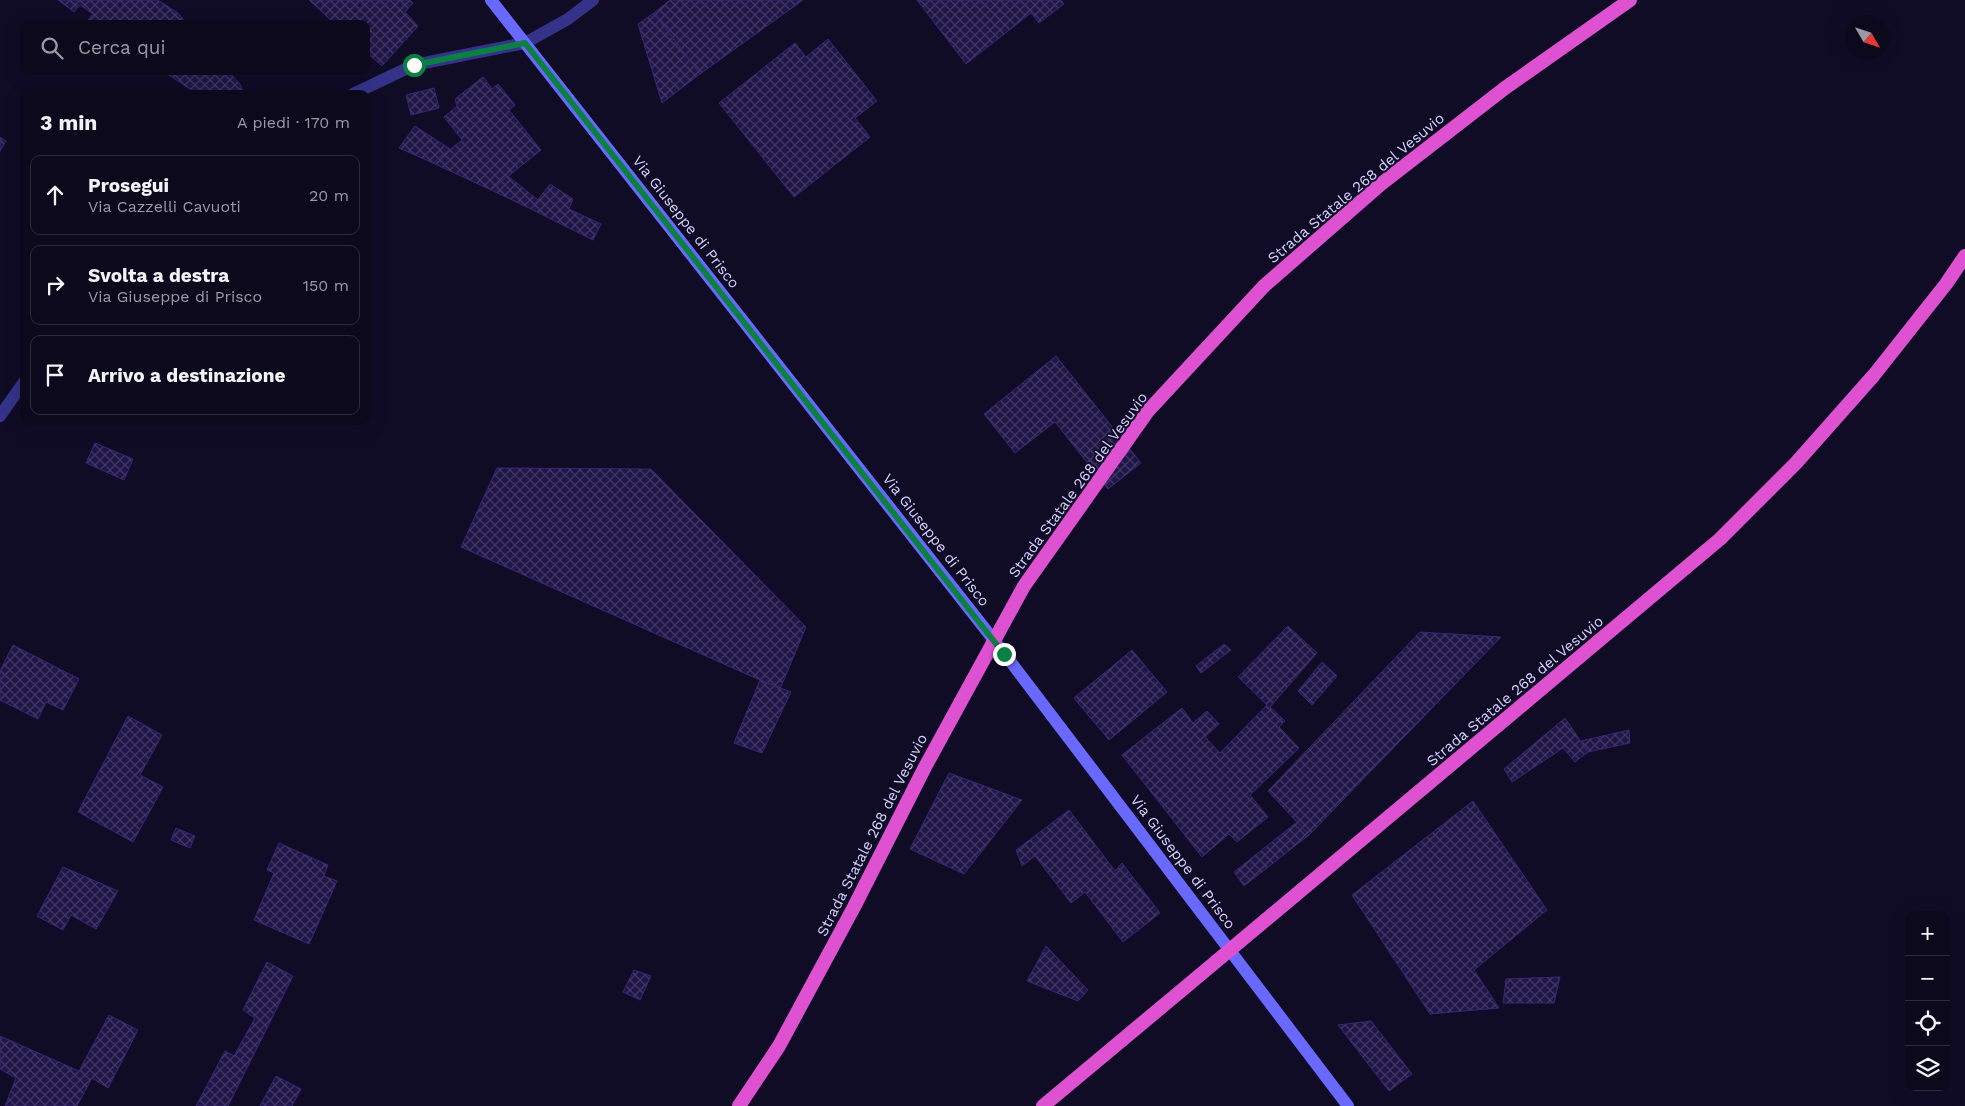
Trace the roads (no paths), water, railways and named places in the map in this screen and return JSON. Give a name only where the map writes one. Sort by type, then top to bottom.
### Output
[{"type":"highway","name":"Strada Statale 268 del Vesuvio","points":[[739,1106],[784,1038],[854,907],[925,767],[1024,586],[1148,411],[1264,286],[1374,190],[1505,88],[1630,0]]},
{"type":"highway","name":"Strada Statale 268 del Vesuvio","points":[[1043,1106],[1720,539],[1796,462],[1874,375],[1946,284],[1965,256]]},
{"type":"main road","name":"Via Giuseppe di Prisco","points":[[491,0],[1010,661],[1348,1106]]},
{"type":"street","points":[[361,90],[414,65],[525,43],[568,19],[594,0]]},
{"type":"street","points":[[0,416],[20,388]]}]
